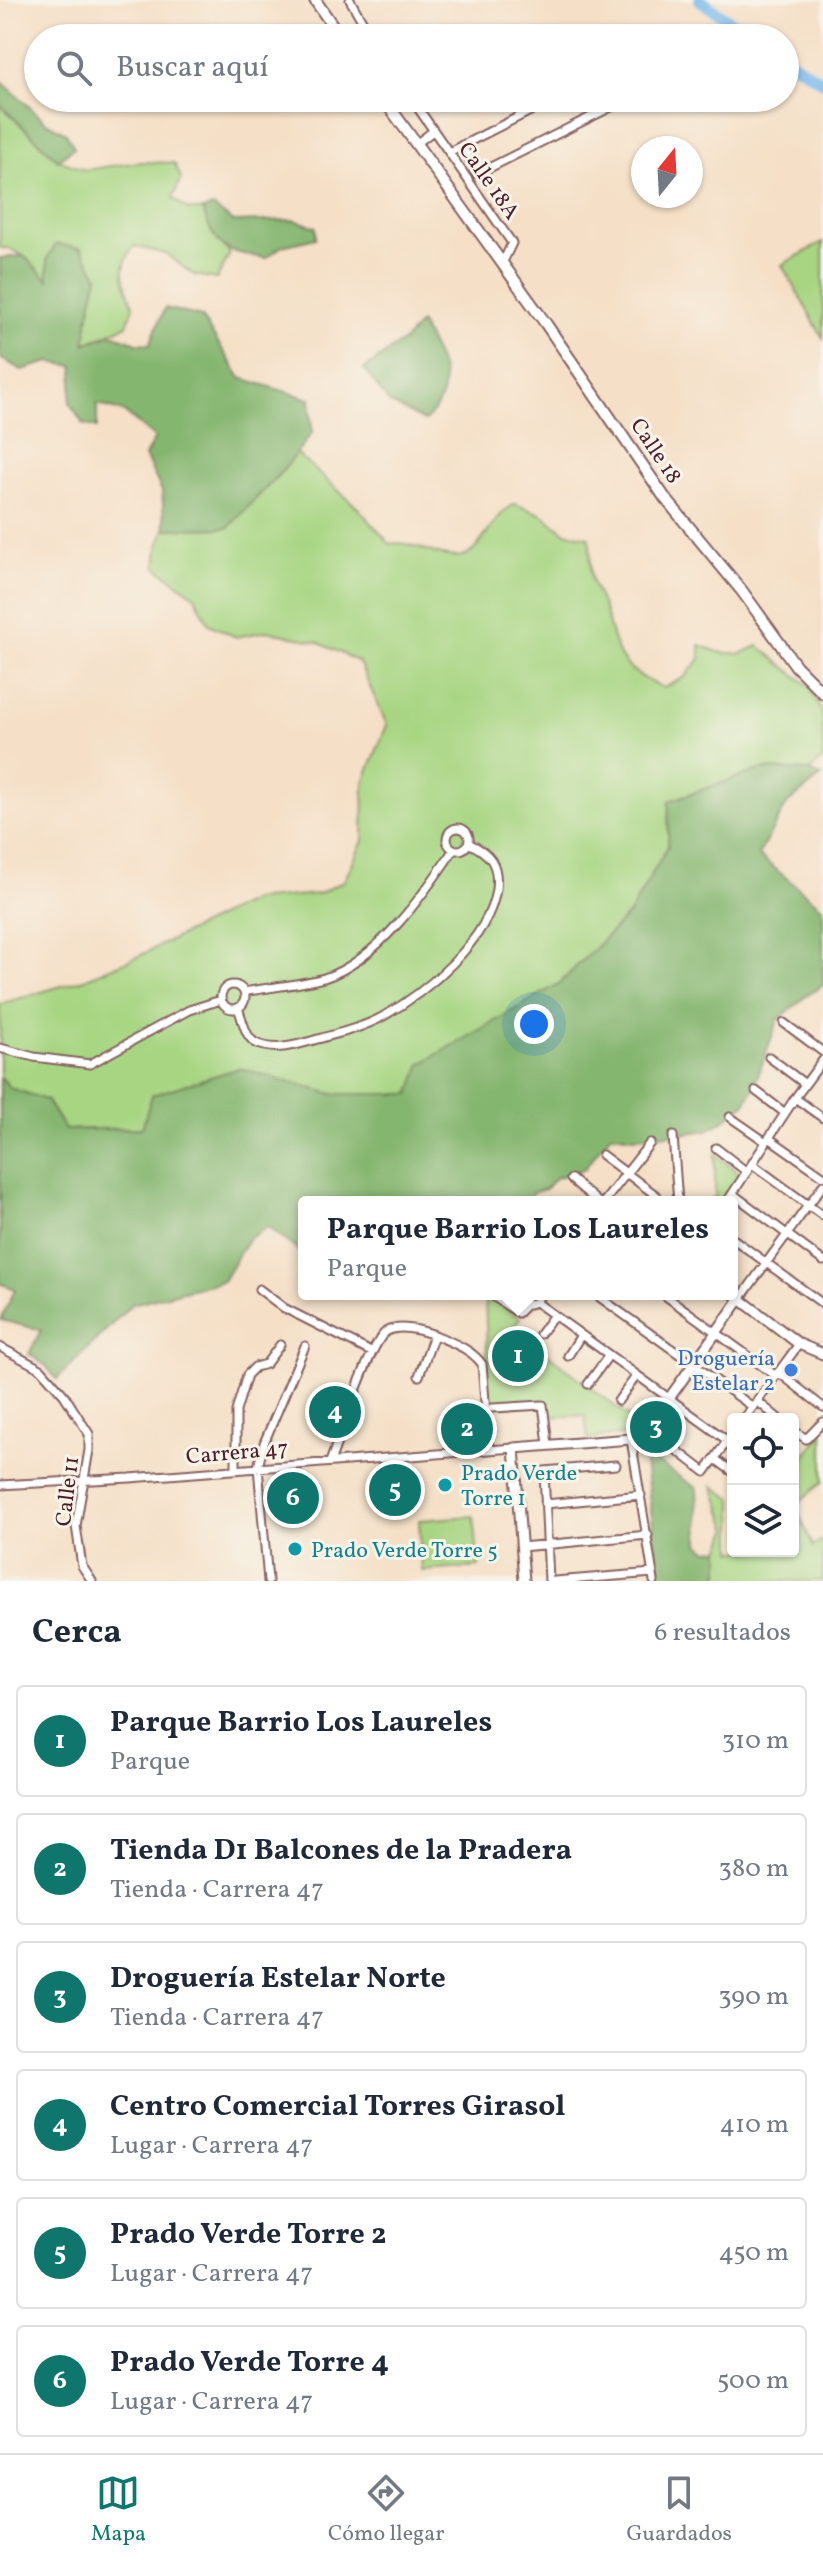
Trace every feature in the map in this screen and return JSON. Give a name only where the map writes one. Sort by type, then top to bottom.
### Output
[{"type":"main road","points":[[315,0],[331,24]]},
{"type":"main road","name":"Calle 18","points":[[393,112],[630,444],[665,498],[742,591],[796,666],[823,693]]},
{"type":"street","points":[[350,0],[364,24]]},
{"type":"street","name":"Calle 18A","points":[[420,112],[512,243],[502,264]]},
{"type":"street","points":[[449,152],[528,112]]},
{"type":"street","points":[[462,145],[477,174],[595,112]]},
{"type":"street","points":[[416,144],[433,131]]},
{"type":"street","points":[[486,241],[503,230]]},
{"type":"street","points":[[244,992],[323,978],[354,964],[378,944],[454,849],[464,848],[468,843],[466,833],[460,829],[448,834],[447,841],[454,849]]},
{"type":"street","points":[[238,1008],[248,1036],[258,1044],[280,1047],[343,1033],[380,1019],[399,1007],[449,968],[489,916],[497,876],[494,860],[468,843]]},
{"type":"street","points":[[229,985],[240,986],[244,992],[244,1001],[238,1008],[230,1009],[221,1000],[223,990],[229,985]]},
{"type":"street","points":[[0,1048],[34,1057],[90,1064],[189,1010],[221,1000]]},
{"type":"street","points":[[784,1023],[823,1052]]},
{"type":"street","points":[[769,1057],[805,1084]]},
{"type":"street","points":[[736,1196],[733,1194],[767,1140],[823,1060]]},
{"type":"street","points":[[756,1091],[785,1113]]},
{"type":"street","points":[[795,1098],[823,1118]]},
{"type":"street","points":[[730,1117],[823,1176]]},
{"type":"street","points":[[673,1136],[678,1196]]},
{"type":"street","points":[[607,1196],[628,1174],[650,1143]]},
{"type":"street","points":[[716,1148],[747,1172]]},
{"type":"street","points":[[602,1155],[657,1196]]},
{"type":"street","points":[[752,1164],[823,1216]]},
{"type":"street","points":[[571,1179],[593,1196]]},
{"type":"street","points":[[738,1295],[768,1263],[823,1185]]},
{"type":"street","points":[[738,1198],[823,1261]]},
{"type":"street","points":[[738,1242],[823,1304]]},
{"type":"street","points":[[259,1289],[284,1308],[371,1352]]},
{"type":"street","points":[[738,1298],[799,1344],[823,1354]]},
{"type":"street","points":[[499,1300],[518,1313],[529,1303],[536,1302],[669,1398],[727,1435]]},
{"type":"street","points":[[603,1300],[693,1364],[769,1413]]},
{"type":"street","points":[[671,1300],[823,1407]]},
{"type":"street","points":[[616,1465],[546,1470],[543,1473],[552,1581],[653,1577],[631,1439],[648,1428],[716,1332],[734,1300]]},
{"type":"street","points":[[540,1334],[554,1315]]},
{"type":"street","points":[[330,1462],[371,1352],[381,1335],[390,1329],[414,1329],[474,1353],[482,1364],[489,1450]]},
{"type":"street","points":[[419,1376],[434,1335]]},
{"type":"street","points":[[568,1356],[581,1335]]},
{"type":"street","name":"Calle 11","points":[[0,1344],[41,1369],[64,1395],[89,1434],[85,1481],[76,1526],[82,1566],[92,1581]]},
{"type":"street","points":[[748,1413],[799,1344]]},
{"type":"street","points":[[236,1468],[236,1411],[247,1375],[255,1367],[266,1364],[280,1345]]},
{"type":"street","points":[[268,1581],[258,1467],[264,1443],[305,1346]]},
{"type":"street","points":[[588,1384],[609,1355]]},
{"type":"street","points":[[618,1401],[637,1375]]},
{"type":"street","points":[[492,1408],[543,1405],[548,1444]]},
{"type":"street","points":[[799,1434],[806,1439],[823,1422]]},
{"type":"street","points":[[648,1428],[705,1472],[727,1441]]},
{"type":"street","name":"Carrera 47","points":[[0,1485],[631,1439]]},
{"type":"street","points":[[456,1452],[459,1442]]},
{"type":"street","points":[[383,1458],[387,1445]]},
{"type":"street","points":[[514,1448],[524,1581]]},
{"type":"street","points":[[715,1459],[727,1468]]},
{"type":"street","points":[[545,1504],[641,1495]]},
{"type":"street","points":[[521,1547],[648,1535]]},
{"type":"green space","points":[[0,80],[24,102],[24,112],[35,112],[66,133],[74,147],[58,160],[0,105]]},
{"type":"green space","points":[[0,105],[58,160],[85,170],[139,162],[174,163],[181,178],[173,198],[188,210],[203,210],[212,233],[230,253],[217,279],[194,275],[166,254],[134,246],[124,269],[125,283],[134,307],[127,325],[85,344],[89,314],[48,281],[24,256],[8,248],[0,248]]},
{"type":"green space","points":[[213,207],[234,222],[295,220],[316,227],[316,238],[282,246],[266,258],[232,251],[218,241],[208,223],[203,210]]},
{"type":"green space","points":[[823,242],[823,338],[782,265]]},
{"type":"green space","points":[[56,244],[81,248],[98,277],[85,344],[112,334],[150,344],[165,308],[201,317],[241,378],[310,399],[312,433],[285,468],[228,528],[165,529],[162,491],[145,456],[155,438],[124,412],[97,404],[97,428],[83,424],[70,403],[74,366],[50,362],[22,370],[0,358],[0,258],[24,256],[48,280],[47,259]]},
{"type":"green space","points":[[420,323],[439,361],[444,384],[436,408],[425,421],[389,403],[364,369],[406,339]]},
{"type":"green space","points":[[296,453],[357,507],[390,544],[409,545],[447,556],[466,555],[472,552],[500,515],[515,504],[541,514],[565,532],[589,537],[592,581],[618,652],[630,668],[664,688],[685,677],[700,659],[700,645],[718,652],[740,654],[758,646],[808,685],[823,714],[823,759],[809,771],[763,769],[669,801],[668,846],[629,914],[560,983],[498,1021],[410,1094],[332,1094],[238,1068],[142,1128],[65,1130],[46,1100],[10,1088],[0,1076],[0,1004],[82,980],[139,956],[253,900],[318,894],[344,881],[363,841],[364,782],[387,725],[359,662],[318,642],[267,631],[236,637],[209,624],[195,596],[156,567],[158,548],[165,529],[228,528]]},
{"type":"green space","points":[[763,769],[809,771],[822,776],[787,804],[758,855],[823,908],[823,985],[778,1020],[745,1104],[708,1130],[634,1137],[611,1134],[584,1169],[555,1178],[545,1189],[531,1196],[298,1196],[298,1250],[268,1227],[248,1239],[223,1281],[132,1304],[57,1379],[29,1354],[41,1330],[1,1320],[15,1289],[0,1283],[0,1076],[10,1088],[46,1100],[65,1130],[142,1128],[152,1095],[239,1068],[332,1094],[410,1094],[421,1064],[560,983],[629,914],[668,846],[669,801]]},
{"type":"green space","points":[[715,1154],[740,1174],[724,1196],[715,1196]]},
{"type":"green space","points":[[485,1300],[494,1300],[520,1318],[513,1327],[640,1426],[636,1433],[588,1439],[585,1415],[547,1417],[545,1405],[489,1407]]},
{"type":"green space","points":[[823,1432],[823,1482],[799,1502],[799,1465]]},
{"type":"green space","points":[[644,1454],[697,1488],[699,1543],[707,1550],[720,1549],[720,1581],[660,1581]]},
{"type":"green space","points":[[713,1486],[727,1495],[727,1524]]},
{"type":"green space","points":[[799,1514],[813,1546],[823,1540],[823,1581],[720,1581],[720,1549],[727,1534],[727,1557],[799,1557]]},
{"type":"green space","points":[[474,1516],[479,1567],[422,1571],[419,1520]]},
{"type":"waterway","points":[[700,0],[733,24]]},
{"type":"waterway","points":[[799,67],[823,82]]},
{"type":"place","name":"Parque Barrio Los Laureles","points":[[518,1356]]},
{"type":"place","name":"Droguería Estelar 2","points":[[791,1370]]},
{"type":"place","name":"Centro Comercial Torres Girasol","points":[[335,1412]]},
{"type":"place","name":"Droguería Estelar Norte","points":[[656,1427]]},
{"type":"place","name":"Tienda D1 Balcones de la Pradera","points":[[467,1429]]},
{"type":"place","name":"Prado Verde Torre 1","points":[[445,1485]]},
{"type":"place","name":"Prado Verde Torre 2","points":[[395,1490]]},
{"type":"place","name":"Prado Verde Torre 4","points":[[293,1498]]},
{"type":"place","name":"Prado Verde Torre 5","points":[[295,1549]]}]
